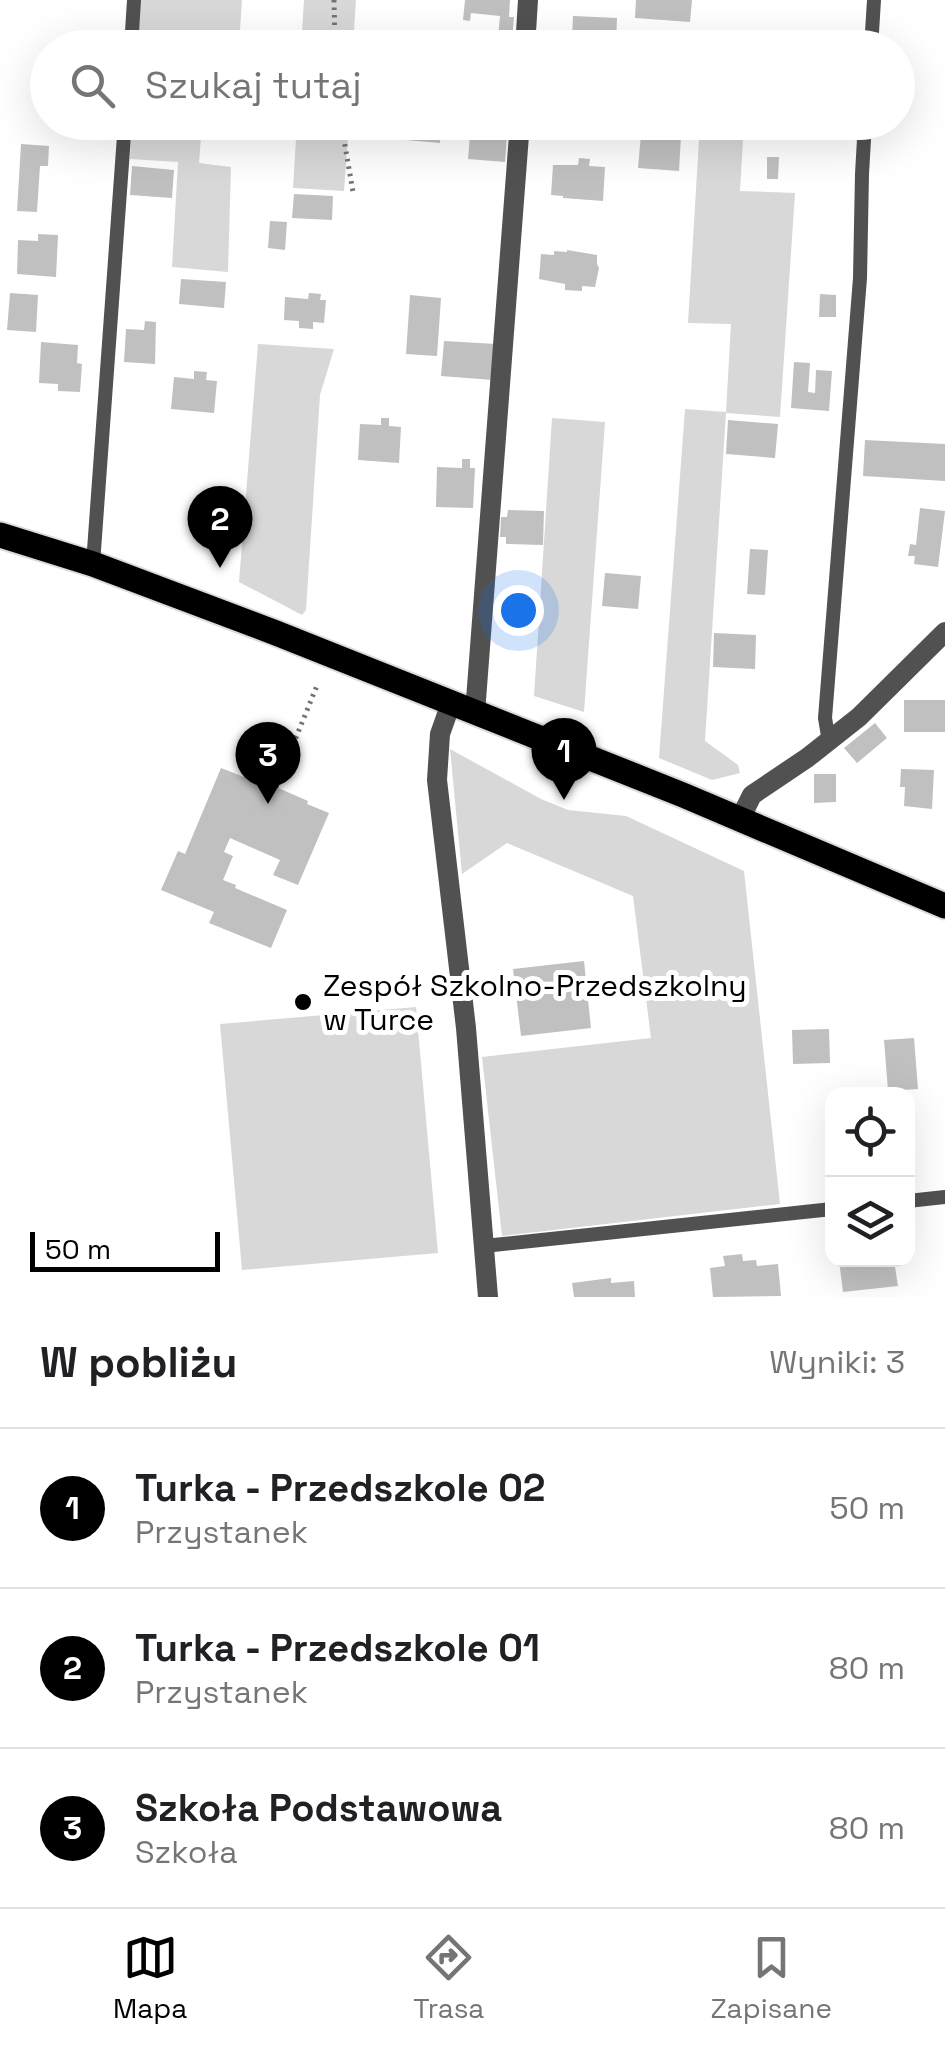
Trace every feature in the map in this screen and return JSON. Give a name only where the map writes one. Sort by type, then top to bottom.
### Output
[{"type":"main road","points":[[0,536],[93,564],[207,606],[740,819],[945,906]]},
{"type":"street","points":[[526,30],[528,0]]},
{"type":"street","points":[[475,713],[519,140]]},
{"type":"street","points":[[740,819],[752,795],[859,716],[945,632]]},
{"type":"street","points":[[450,703],[440,734],[436,780],[466,1028],[488,1297]]},
{"type":"lane","points":[[132,30],[134,0]]},
{"type":"lane","points":[[872,30],[874,0]]},
{"type":"lane","points":[[93,564],[124,140]]},
{"type":"lane","points":[[828,742],[826,718],[860,278],[865,140]]},
{"type":"lane","points":[[915,1200],[945,1197]]},
{"type":"lane","points":[[484,1246],[825,1210]]},
{"type":"path","points":[[334,0],[335,30]]},
{"type":"path","points":[[343,140],[353,192]]},
{"type":"path","points":[[276,786],[318,682]]},
{"type":"shaded area","points":[[140,0],[242,0],[240,30],[138,30]]},
{"type":"shaded area","points":[[304,0],[356,0],[354,30],[302,30]]},
{"type":"shaded area","points":[[131,140],[201,140],[199,163],[231,167],[228,272],[172,267],[178,162],[130,159]]},
{"type":"shaded area","points":[[296,140],[348,140],[344,191],[293,188]]},
{"type":"shaded area","points":[[699,140],[743,140],[740,191],[795,193],[780,417],[726,413],[705,741],[738,765],[740,773],[712,780],[659,758],[685,409],[726,412],[731,324],[688,323]]},
{"type":"shaded area","points":[[258,344],[334,349],[320,395],[306,610],[302,615],[239,582]]},
{"type":"shaded area","points":[[552,418],[605,422],[584,712],[534,696]]},
{"type":"shaded area","points":[[450,749],[541,799],[568,810],[626,816],[744,871],[780,1204],[502,1236],[482,1057],[651,1038],[633,896],[507,843],[462,874]]},
{"type":"shaded area","points":[[416,1007],[438,1253],[242,1270],[220,1024]]},
{"type":"building","points":[[465,0],[510,0],[509,17],[514,17],[513,30],[499,30],[500,16],[471,13],[470,21],[463,20]]},
{"type":"building","points":[[636,0],[692,0],[690,22],[635,18]]},
{"type":"building","points":[[573,16],[617,18],[617,30],[572,30]]},
{"type":"building","points":[[470,140],[507,140],[505,162],[468,159]]},
{"type":"building","points":[[640,140],[681,140],[679,171],[638,168]]},
{"type":"building","points":[[21,144],[49,146],[48,166],[40,166],[37,212],[17,211]]},
{"type":"building","points":[[767,157],[779,157],[778,179],[767,179]]},
{"type":"building","points":[[579,158],[590,159],[589,166],[605,167],[603,201],[551,195],[553,165],[578,165]]},
{"type":"building","points":[[132,166],[174,170],[172,198],[130,195]]},
{"type":"building","points":[[294,194],[333,196],[332,220],[292,218]]},
{"type":"building","points":[[270,221],[287,222],[285,250],[268,248]]},
{"type":"building","points":[[38,234],[58,235],[56,277],[17,274],[18,240],[38,241]]},
{"type":"building","points":[[567,250],[597,255],[595,287],[565,290],[565,284],[539,279],[541,254]]},
{"type":"building","points":[[181,279],[226,282],[224,308],[179,304]]},
{"type":"building","points":[[10,293],[38,295],[36,332],[7,330]]},
{"type":"building","points":[[309,293],[321,294],[320,300],[326,300],[324,323],[313,322],[313,329],[299,328],[299,321],[284,320],[285,297],[308,299]]},
{"type":"building","points":[[820,294],[836,295],[836,317],[819,317]]},
{"type":"building","points":[[410,295],[441,298],[437,356],[406,354]]},
{"type":"building","points":[[145,321],[156,322],[155,364],[124,362],[126,329],[144,330]]},
{"type":"building","points":[[444,341],[496,344],[493,380],[441,376]]},
{"type":"building","points":[[41,342],[78,345],[77,363],[82,364],[80,392],[58,391],[58,384],[39,383]]},
{"type":"building","points":[[794,362],[810,363],[808,392],[815,393],[816,370],[832,371],[829,411],[791,408]]},
{"type":"building","points":[[194,371],[207,372],[206,380],[217,381],[214,413],[171,409],[174,377],[194,379]]},
{"type":"building","points":[[381,418],[389,418],[389,426],[401,427],[399,463],[358,460],[360,424],[381,425]]},
{"type":"building","points":[[728,420],[778,424],[775,458],[726,454]]},
{"type":"building","points":[[865,440],[945,444],[945,481],[863,476]]},
{"type":"building","points":[[462,459],[470,459],[470,468],[475,468],[473,508],[436,507],[437,467],[462,468]]},
{"type":"building","points":[[920,508],[945,511],[938,567],[914,564],[915,556],[908,556],[910,544],[916,545]]},
{"type":"building","points":[[508,510],[544,511],[543,545],[506,544],[506,537],[500,537],[501,517],[507,517]]},
{"type":"building","points":[[750,549],[768,550],[765,595],[747,594]]},
{"type":"building","points":[[605,573],[641,576],[638,609],[602,606]]},
{"type":"building","points":[[714,633],[756,635],[755,669],[713,667]]},
{"type":"building","points":[[904,700],[945,700],[945,732],[904,732]]},
{"type":"building","points":[[875,723],[887,738],[857,763],[844,748]]},
{"type":"building","points":[[221,768],[244,777],[245,774],[329,813],[298,885],[273,875],[280,860],[230,838],[224,852],[233,856],[223,880],[287,910],[271,948],[209,923],[214,912],[161,890],[178,851],[185,854]]},
{"type":"building","points":[[901,769],[934,770],[932,809],[904,806]]},
{"type":"building","points":[[814,774],[836,774],[836,802],[814,803]]},
{"type":"building","points":[[584,961],[591,1028],[521,1036],[513,969]]},
{"type":"building","points":[[829,1029],[830,1063],[793,1064],[792,1030]]},
{"type":"building","points":[[914,1038],[918,1089],[888,1087],[884,1040]]},
{"type":"building","points":[[742,1254],[743,1261],[756,1260],[757,1266],[778,1264],[781,1296],[713,1297],[710,1268],[725,1266],[723,1256]]},
{"type":"building","points":[[840,1267],[895,1267],[898,1286],[843,1292]]},
{"type":"building","points":[[611,1278],[611,1283],[634,1281],[635,1297],[574,1297],[572,1283]]},
{"type":"place","name":"Turka - Przedszkole 01","points":[[220,568]]},
{"type":"place","name":"Turka - Przedszkole 02","points":[[564,800]]},
{"type":"place","name":"Szkoła Podstawowa","points":[[268,804]]},
{"type":"place","name":"Zespół Szkolno-Przedszkolny w Turce","points":[[303,1002]]}]
